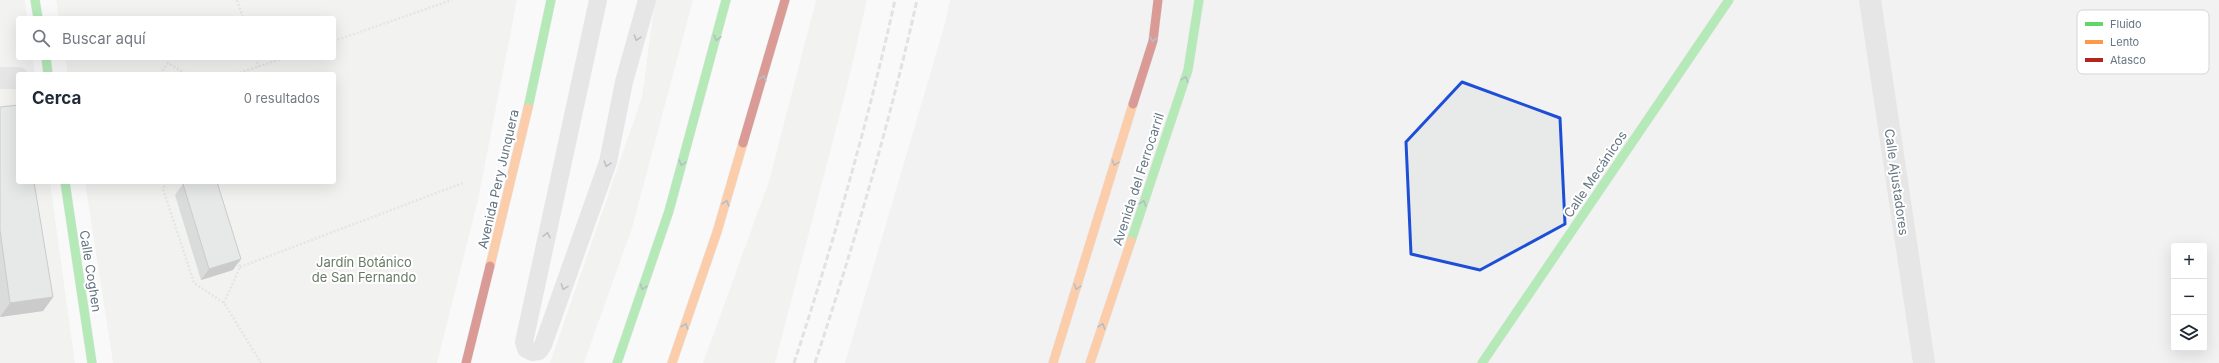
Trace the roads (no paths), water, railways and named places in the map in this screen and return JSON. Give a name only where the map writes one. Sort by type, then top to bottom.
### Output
[{"type":"main road","points":[[35,0],[38,16]]},
{"type":"main road","name":"Avenida Pery Junquera","points":[[466,363],[515,168],[551,0]]},
{"type":"main road","points":[[617,363],[668,211],[726,0]]},
{"type":"main road","points":[[672,363],[717,232],[785,0]]},
{"type":"main road","name":"Avenida del Ferrocarril","points":[[1053,363],[1153,41],[1158,0]]},
{"type":"main road","name":"Avenida del Ferrocarril","points":[[1090,363],[1188,70],[1199,0]]},
{"type":"main road","name":"Calle Mecánicos","points":[[1482,363],[1729,0]]},
{"type":"main road","points":[[46,60],[48,72]]},
{"type":"main road","name":"Calle Coghen","points":[[65,184],[92,363]]},
{"type":"street","name":"Calle Ajustadores","points":[[1870,0],[1924,363]]},
{"type":"street","points":[[0,78],[16,78]]},
{"type":"lane","points":[[598,0],[524,342],[526,348],[532,352],[539,350],[543,345],[608,162],[624,82],[646,0]]},
{"type":"railway","points":[[794,363],[849,183],[885,46],[895,0]]},
{"type":"railway","points":[[815,363],[844,273],[883,137],[917,0]]},
{"type":"park label","name":"Jardín Botánico de San Fernando","points":[[364,270]]}]
